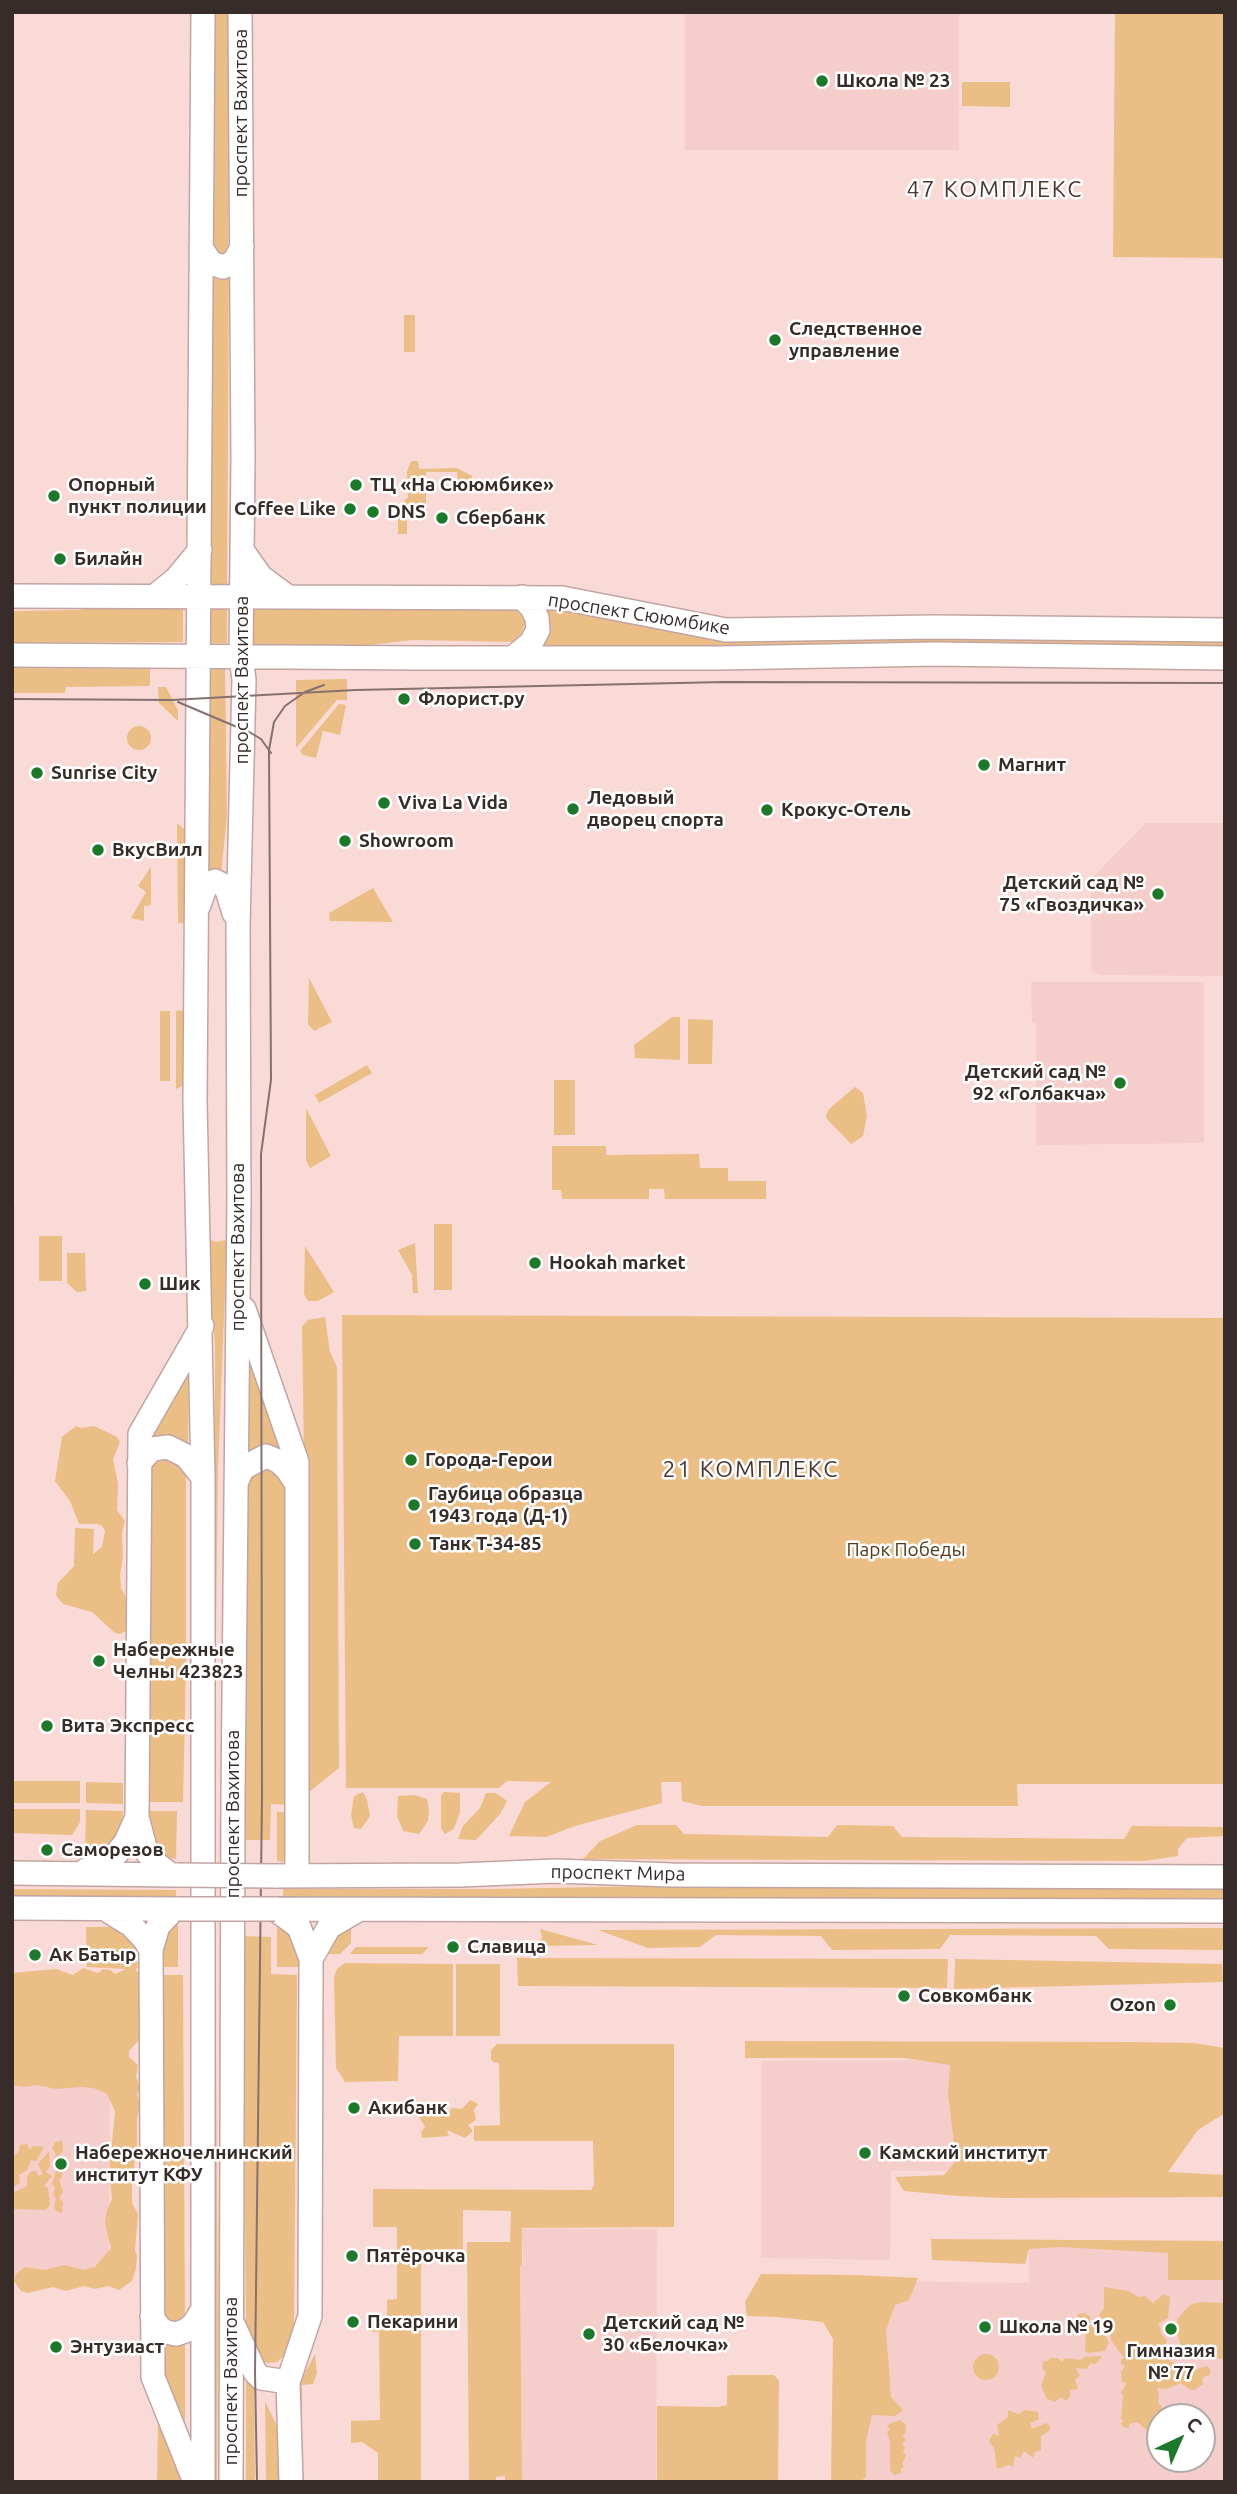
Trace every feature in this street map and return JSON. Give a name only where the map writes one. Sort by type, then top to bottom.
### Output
[{"type":"main road","name":"проспект Вахитова","points":[[203,12],[195,1101],[202,1326],[203,1477],[203,2482]]},
{"type":"main road","name":"проспект Вахитова","points":[[231,2482],[239,1199],[238,926],[244,680],[241,656],[240,12]]},
{"type":"main road","points":[[201,248],[211,263],[223,267],[234,262],[242,247]]},
{"type":"main road","points":[[155,596],[176,579],[200,550]]},
{"type":"main road","points":[[242,550],[261,577],[288,597]]},
{"type":"main road","name":"проспект Сююмбике","points":[[12,596],[562,598],[726,630],[934,627],[1225,630]]},
{"type":"main road","points":[[515,656],[531,643],[538,630],[537,618],[522,597]]},
{"type":"main road","name":"проспект Сююмбике","points":[[12,654],[289,657],[719,658],[935,654],[1225,657]]},
{"type":"main road","points":[[155,656],[179,664],[198,682]]},
{"type":"main road","points":[[244,680],[250,672],[265,663],[289,657]]},
{"type":"main road","points":[[196,922],[204,888],[215,881],[227,890],[238,926]]},
{"type":"main road","points":[[198,1195],[206,1224],[212,1232],[220,1235],[228,1233],[234,1226],[239,1199]]},
{"type":"main road","points":[[238,1293],[297,1473],[285,1876]]},
{"type":"main road","points":[[175,1875],[158,1865],[146,1851],[137,1817],[140,1434],[202,1326]]},
{"type":"main road","points":[[139,1463],[152,1449],[168,1447],[186,1456],[203,1477]]},
{"type":"main road","points":[[236,1483],[243,1468],[266,1456],[297,1473]]},
{"type":"main road","points":[[76,1873],[100,1865],[117,1853],[126,1842],[137,1817]]},
{"type":"main road","name":"проспект Мира","points":[[12,1873],[285,1876],[460,1875],[555,1871],[672,1875],[1225,1877]]},
{"type":"main road","name":"проспект Мира","points":[[12,1908],[1225,1911]]},
{"type":"main road","points":[[105,1909],[131,1925],[151,1951]]},
{"type":"main road","points":[[176,1909],[158,1926],[151,1951],[153,2377],[195,2482]]},
{"type":"main road","points":[[275,1909],[299,1927],[311,1959],[310,2316],[288,2382],[291,2482]]},
{"type":"main road","points":[[311,1959],[329,1927],[360,1909]]},
{"type":"main road","points":[[152,2317],[166,2332],[176,2334],[193,2325],[202,2311]]},
{"type":"main road","points":[[230,2317],[255,2372],[261,2378],[288,2382]]},
{"type":"shaded area","name":"Школа № 23","points":[[685,12],[959,12],[959,150],[685,150]]},
{"type":"shaded area","name":"Детский сад № 75 «Гвоздичка»","points":[[1146,823],[1225,823],[1225,976],[1101,975],[1091,970],[1091,879]]},
{"type":"shaded area","name":"Детский сад № 92 «Голбакча»","points":[[1031,982],[1204,982],[1204,1143],[1036,1145],[1036,1023],[1032,1022]]},
{"type":"shaded area","points":[[12,1204],[15,1204],[15,1374],[12,1374]]},
{"type":"shaded area","name":"Набережночелнинский институт КФУ","points":[[12,2049],[110,2049],[109,2279],[12,2281]]},
{"type":"shaded area","name":"Камский институт","points":[[970,2060],[970,2171],[891,2171],[890,2260],[761,2258],[761,2061]]},
{"type":"shaded area","name":"Детский сад № 30 «Белочка»","points":[[522,2229],[657,2229],[656,2482],[522,2482]]},
{"type":"shaded area","name":"Школа № 19","points":[[1029,2240],[1225,2241],[1225,2482],[852,2482],[853,2281],[1029,2283]]},
{"type":"green space","points":[[208,12],[229,12],[228,253],[224,257],[213,251],[213,176],[207,131]]},
{"type":"green space","points":[[1115,12],[1225,12],[1225,258],[1113,257]]},
{"type":"green space","points":[[962,82],[1010,82],[1010,107],[962,106]]},
{"type":"green space","points":[[207,269],[229,269],[227,585],[205,584]]},
{"type":"green space","points":[[404,315],[415,315],[415,352],[404,352]]},
{"type":"green space","points":[[411,461],[418,461],[419,469],[457,468],[472,476],[473,489],[470,492],[462,492],[458,489],[457,472],[426,472],[426,507],[407,507],[407,534],[398,534],[398,508],[404,508],[405,499],[408,498],[407,471]]},
{"type":"green space","points":[[130,603],[183,604],[183,642],[12,643],[12,611],[77,610]]},
{"type":"green space","points":[[205,604],[227,604],[227,643],[205,643]]},
{"type":"green space","points":[[250,606],[514,608],[524,618],[525,624],[521,634],[513,642],[413,640],[359,646],[250,647]]},
{"type":"green space","points":[[572,608],[943,637],[1225,638],[1225,645],[544,648],[541,645],[542,611]]},
{"type":"green space","points":[[204,666],[225,666],[227,815],[221,875],[205,876]]},
{"type":"green space","points":[[12,668],[150,669],[150,686],[66,687],[65,693],[12,693]]},
{"type":"green space","points":[[347,679],[347,700],[337,700],[296,748],[296,680]]},
{"type":"green space","points":[[158,687],[166,687],[178,710],[178,721],[159,703]]},
{"type":"green space","points":[[339,704],[346,705],[340,735],[323,731],[316,758],[303,755],[300,751]]},
{"type":"green space","points":[[139,726],[150,733],[151,738],[144,749],[139,750],[128,743],[127,738],[134,727]]},
{"type":"green space","points":[[177,823],[186,831],[186,923],[178,923]]},
{"type":"green space","points":[[151,867],[151,905],[144,906],[144,921],[131,918],[146,892],[138,886]]},
{"type":"green space","points":[[373,888],[393,922],[330,921],[329,913]]},
{"type":"green space","points":[[309,978],[332,1022],[314,1031],[308,1024]]},
{"type":"green space","points":[[189,1010],[187,1084],[176,1089],[176,1011]]},
{"type":"green space","points":[[160,1011],[170,1011],[170,1081],[160,1081]]},
{"type":"green space","points":[[672,1017],[680,1017],[680,1060],[635,1058],[634,1045]]},
{"type":"green space","points":[[688,1019],[713,1020],[712,1064],[688,1064]]},
{"type":"green space","points":[[367,1065],[372,1073],[319,1103],[315,1095]]},
{"type":"green space","points":[[554,1080],[575,1080],[575,1135],[554,1135]]},
{"type":"green space","points":[[855,1087],[863,1093],[867,1116],[863,1136],[851,1144],[826,1115],[829,1109]]},
{"type":"green space","points":[[306,1108],[331,1156],[310,1168],[306,1160]]},
{"type":"green space","points":[[552,1146],[606,1146],[606,1155],[699,1154],[700,1168],[728,1168],[728,1181],[766,1181],[766,1199],[665,1199],[664,1189],[649,1189],[649,1199],[562,1199],[561,1190],[552,1190]]},
{"type":"green space","points":[[434,1224],[452,1224],[452,1290],[434,1290]]},
{"type":"green space","points":[[39,1236],[62,1236],[62,1281],[39,1281]]},
{"type":"green space","points":[[211,1240],[227,1240],[218,1468],[214,1795],[215,1345],[209,1282]]},
{"type":"green space","points":[[415,1243],[418,1293],[413,1293],[412,1275],[398,1250]]},
{"type":"green space","points":[[305,1246],[334,1292],[318,1301],[308,1301],[304,1294]]},
{"type":"green space","points":[[67,1253],[85,1253],[86,1291],[77,1292],[67,1283]]},
{"type":"green space","name":"Парк Победы","points":[[342,1315],[1225,1318],[1225,1784],[1017,1784],[1018,1806],[702,1806],[682,1801],[681,1782],[661,1782],[662,1803],[575,1826],[546,1837],[509,1836],[525,1802],[551,1782],[507,1781],[499,1788],[346,1788]]},
{"type":"green space","points":[[325,1317],[330,1352],[337,1367],[339,1768],[309,1792],[302,1326],[308,1320]]},
{"type":"green space","points":[[247,1335],[289,1465],[289,1805],[271,1804],[270,1840],[243,1840]]},
{"type":"green space","points":[[189,1363],[188,1449],[146,1438]]},
{"type":"green space","points":[[76,1426],[94,1426],[117,1437],[120,1442],[113,1459],[118,1484],[117,1510],[125,1521],[120,1575],[121,1588],[127,1600],[128,1625],[126,1631],[120,1634],[115,1633],[92,1612],[63,1604],[56,1595],[58,1583],[74,1566],[75,1528],[94,1529],[93,1554],[102,1547],[105,1531],[97,1524],[79,1524],[70,1501],[55,1481],[62,1437]]},
{"type":"green space","points":[[168,1451],[186,1469],[183,1802],[150,1802],[149,1465]]},
{"type":"green space","points":[[12,1781],[80,1781],[80,1803],[12,1803]]},
{"type":"green space","points":[[86,1782],[123,1783],[123,1804],[86,1803]]},
{"type":"green space","points":[[363,1792],[370,1816],[361,1829],[354,1828],[351,1815],[354,1796]]},
{"type":"green space","points":[[444,1792],[460,1793],[460,1812],[454,1829],[445,1834],[441,1828],[441,1796]]},
{"type":"green space","points":[[486,1793],[496,1793],[507,1801],[500,1814],[476,1840],[458,1839],[463,1826],[480,1808]]},
{"type":"green space","points":[[415,1795],[427,1799],[429,1810],[428,1821],[419,1834],[403,1831],[397,1816],[398,1796]]},
{"type":"green space","points":[[12,1809],[80,1809],[80,1822],[72,1835],[12,1833]]},
{"type":"green space","points":[[86,1810],[123,1811],[122,1836],[118,1844],[85,1858]]},
{"type":"green space","points":[[149,1811],[177,1811],[176,1859],[162,1857],[149,1843]]},
{"type":"green space","points":[[277,1812],[289,1812],[287,1859],[283,1862],[277,1861]]},
{"type":"green space","points":[[637,1825],[676,1825],[684,1834],[828,1837],[837,1825],[893,1826],[902,1837],[1124,1839],[1132,1826],[1225,1827],[1225,1836],[1187,1838],[1178,1849],[1178,1856],[1145,1861],[583,1859],[600,1841]]},
{"type":"green space","points":[[709,1885],[1225,1887],[1225,1901],[501,1901],[283,1896],[283,1889]]},
{"type":"green space","points":[[12,1889],[176,1890],[176,1897],[12,1896]]},
{"type":"green space","points":[[209,1923],[215,1924],[217,2482],[211,2482]]},
{"type":"green space","points":[[172,1924],[178,1924],[178,1967],[159,1967],[160,1936]]},
{"type":"green space","points":[[351,1925],[351,1943],[340,1954],[323,1954],[325,1940]]},
{"type":"green space","points":[[86,1927],[121,1929],[134,1943],[138,1968],[135,1969],[141,1975],[143,2030],[140,2039],[129,2051],[129,2057],[138,2065],[136,2077],[140,2088],[137,2094],[140,2105],[137,2118],[137,2153],[132,2179],[132,2203],[138,2214],[136,2268],[132,2281],[119,2290],[108,2286],[95,2289],[84,2286],[66,2291],[53,2287],[27,2293],[21,2291],[14,2281],[16,2274],[25,2267],[44,2270],[65,2265],[83,2270],[95,2267],[111,2248],[105,2223],[112,2199],[109,2173],[115,2111],[107,2094],[93,2088],[56,2089],[37,2085],[12,2085],[12,1973],[56,1969],[73,1975],[83,1968],[98,1973],[103,1969],[110,1970],[115,1974],[126,1969],[87,1967]]},
{"type":"green space","points":[[277,1927],[288,1927],[298,1941],[298,1967],[277,1967]]},
{"type":"green space","points":[[1225,1928],[1225,1950],[1109,1949],[1096,1936],[950,1935],[940,1949],[832,1950],[821,1936],[716,1935],[700,1947],[648,1948],[598,1930]]},
{"type":"green space","points":[[540,1929],[598,1945],[539,1946],[542,1937]]},
{"type":"green space","points":[[243,1936],[271,1937],[271,1974],[297,1975],[294,2331],[285,2355],[277,2362],[268,2363],[262,2362],[246,2340]]},
{"type":"green space","points":[[356,1947],[429,1947],[422,1954],[350,1954]]},
{"type":"green space","points":[[517,1958],[948,1959],[947,1988],[518,1986]]},
{"type":"green space","points":[[955,1959],[1222,1964],[1223,1982],[954,1989]]},
{"type":"green space","points":[[345,1963],[453,1964],[453,2036],[399,2036],[398,2081],[345,2082],[336,2068],[334,1977],[337,1969]]},
{"type":"green space","points":[[456,1964],[500,1964],[500,2036],[456,2036]]},
{"type":"green space","points":[[159,1975],[183,1975],[185,2323],[181,2327],[161,2321]]},
{"type":"green space","points":[[745,2041],[1132,2042],[1194,2043],[1225,2048],[1225,2113],[1198,2130],[1168,2172],[1225,2175],[1225,2197],[1004,2198],[904,2191],[895,2177],[944,2175],[956,2161],[948,2093],[950,2065],[904,2058],[745,2058]]},
{"type":"green space","points":[[497,2044],[674,2044],[674,2227],[522,2228],[522,2482],[505,2482],[505,2476],[496,2477],[496,2482],[469,2482],[467,2242],[510,2242],[511,2211],[463,2210],[463,2249],[421,2250],[421,2482],[378,2482],[378,2453],[362,2442],[351,2443],[351,2421],[380,2420],[379,2332],[368,2331],[368,2318],[387,2317],[387,2300],[397,2299],[397,2227],[373,2227],[373,2189],[591,2190],[594,2185],[593,2141],[474,2141],[474,2126],[500,2125],[499,2063],[491,2059],[491,2050]]},
{"type":"green space","points":[[470,2100],[478,2104],[474,2110],[476,2120],[468,2125],[473,2131],[465,2138],[447,2130],[449,2136],[422,2138],[421,2132],[425,2127],[419,2117],[433,2108],[447,2115],[452,2108],[462,2109]]},
{"type":"green space","points":[[62,2141],[63,2151],[59,2155],[63,2160],[59,2163],[62,2166],[62,2177],[59,2180],[63,2192],[59,2198],[63,2202],[62,2213],[54,2207],[56,2199],[52,2184],[57,2167],[54,2162],[56,2154],[52,2149],[55,2142]]},
{"type":"green space","points":[[27,2144],[30,2150],[33,2146],[44,2147],[36,2161],[31,2160],[27,2170],[19,2175],[20,2183],[13,2187],[12,2152],[14,2156],[20,2145]]},
{"type":"green space","points":[[49,2151],[50,2166],[46,2172],[52,2176],[44,2186],[48,2188],[50,2205],[46,2210],[12,2209],[12,2198],[15,2192],[27,2186],[27,2176],[32,2171],[36,2171],[39,2176],[43,2174],[38,2164]]},
{"type":"green space","points":[[931,2239],[1225,2241],[1223,2280],[1168,2280],[1168,2253],[1060,2247],[1029,2249],[1025,2264],[932,2260]]},
{"type":"green space","points":[[761,2274],[918,2278],[909,2300],[895,2305],[886,2330],[891,2397],[903,2410],[895,2416],[872,2415],[866,2441],[866,2477],[859,2482],[831,2482],[833,2339],[823,2322],[747,2316],[745,2302]]},
{"type":"green space","points":[[1104,2287],[1128,2291],[1139,2297],[1145,2296],[1153,2303],[1164,2294],[1170,2297],[1168,2318],[1158,2324],[1167,2341],[1166,2352],[1171,2358],[1170,2361],[1188,2372],[1207,2366],[1210,2369],[1210,2375],[1205,2376],[1203,2384],[1194,2390],[1181,2383],[1166,2389],[1157,2388],[1159,2403],[1146,2403],[1146,2429],[1137,2422],[1129,2424],[1129,2428],[1121,2424],[1121,2392],[1126,2385],[1122,2382],[1121,2372],[1125,2366],[1121,2364],[1121,2359],[1124,2358],[1111,2340],[1109,2329],[1104,2329],[1099,2315],[1104,2308]]},
{"type":"green space","points":[[1200,2302],[1225,2303],[1225,2359],[1189,2355],[1181,2348],[1176,2327],[1178,2318],[1190,2305]]},
{"type":"green space","points":[[1085,2313],[1091,2317],[1088,2326],[1095,2323],[1109,2342],[1105,2351],[1085,2351],[1086,2330],[1073,2328],[1071,2322],[1075,2322],[1078,2314]]},
{"type":"green space","points":[[161,2336],[185,2338],[185,2434],[161,2382]]},
{"type":"green space","points":[[315,2354],[317,2373],[313,2384],[302,2385],[302,2482],[299,2384]]},
{"type":"green space","points":[[986,2354],[995,2358],[999,2367],[995,2376],[986,2380],[977,2376],[973,2367],[977,2358]]},
{"type":"green space","points":[[1102,2356],[1096,2364],[1090,2363],[1087,2369],[1076,2368],[1080,2376],[1075,2380],[1078,2389],[1070,2390],[1066,2401],[1061,2397],[1055,2402],[1047,2399],[1041,2386],[1046,2373],[1042,2368],[1043,2361],[1058,2358],[1062,2362],[1065,2358],[1080,2360]]},
{"type":"green space","points":[[246,2369],[254,2385],[255,2482],[246,2482]]},
{"type":"green space","points":[[774,2375],[779,2381],[778,2482],[657,2482],[657,2406],[727,2405],[727,2377]]},
{"type":"green space","points":[[265,2401],[284,2441],[284,2482],[266,2482]]},
{"type":"green space","points":[[1008,2410],[1018,2414],[1025,2410],[1038,2412],[1039,2419],[1030,2423],[1032,2429],[1046,2423],[1050,2426],[1049,2431],[1041,2436],[1041,2450],[1035,2452],[1033,2458],[1024,2451],[1020,2458],[1015,2456],[1013,2467],[1009,2465],[997,2469],[994,2448],[989,2441],[993,2434],[999,2436],[997,2425],[1008,2417]]},
{"type":"green space","points":[[158,2419],[186,2482],[157,2482]]},
{"type":"green space","points":[[900,2420],[906,2425],[902,2435],[906,2440],[902,2444],[906,2455],[901,2473],[894,2475],[890,2470],[890,2441],[887,2432],[890,2430],[887,2425]]},
{"type":"tram line","points":[[12,699],[172,700],[355,690],[725,682],[1225,683]]},
{"type":"tram line","points":[[257,2482],[255,2372],[262,1796],[261,1154],[271,1080],[269,750],[274,722],[285,706],[305,692],[324,685]]},
{"type":"tram line","points":[[178,702],[251,733],[261,739],[271,753]]},
{"type":"place","name":"Школа № 23","points":[[822,81]]},
{"type":"place","name":"Следственное управление","points":[[775,340]]},
{"type":"place","name":"ТЦ «На Сююмбике»","points":[[356,485]]},
{"type":"place","name":"Опорный пункт полиции","points":[[54,496]]},
{"type":"place","name":"Coffee Like","points":[[350,509]]},
{"type":"place","name":"DNS","points":[[373,512]]},
{"type":"place","name":"Сбербанк","points":[[442,518]]},
{"type":"place","name":"Билайн","points":[[60,559]]},
{"type":"place","name":"Флорист.ру","points":[[404,699]]},
{"type":"place","name":"Магнит","points":[[984,765]]},
{"type":"place","name":"Sunrise City","points":[[37,773]]},
{"type":"place","name":"Viva La Vida","points":[[384,803]]},
{"type":"place","name":"Ледовый дворец спорта","points":[[573,809]]},
{"type":"place","name":"Крокус-Отель","points":[[767,810]]},
{"type":"place","name":"Showroom","points":[[345,841]]},
{"type":"place","name":"ВкусВилл","points":[[98,850]]},
{"type":"place","name":"Детский сад № 75 «Гвоздичка»","points":[[1158,894]]},
{"type":"place","name":"Детский сад № 92 «Голбакча»","points":[[1120,1083]]},
{"type":"place","name":"Hookah market","points":[[535,1263]]},
{"type":"place","name":"Шик","points":[[145,1284]]},
{"type":"place","name":"Города-Герои","points":[[411,1460]]},
{"type":"place","name":"Гаубица образца 1943 года (Д-1)","points":[[414,1505]]},
{"type":"place","name":"Танк Т-34-85","points":[[415,1544]]},
{"type":"place","name":"Набережные Челны 423823","points":[[99,1661]]},
{"type":"place","name":"Вита Экспресс","points":[[47,1726]]},
{"type":"place","name":"Саморезов","points":[[47,1850]]},
{"type":"place","name":"Славица","points":[[453,1947]]},
{"type":"place","name":"Ак Батыр","points":[[35,1955]]},
{"type":"place","name":"Совкомбанк","points":[[904,1996]]},
{"type":"place","name":"Ozon","points":[[1170,2005]]},
{"type":"place","name":"Акибанк","points":[[354,2108]]},
{"type":"place","name":"Камский институт","points":[[865,2153]]},
{"type":"place","name":"Набережночелнинский институт КФУ","points":[[61,2164]]},
{"type":"place","name":"Пятёрочка","points":[[352,2256]]},
{"type":"place","name":"Пекарини","points":[[353,2322]]},
{"type":"place","name":"Школа № 19","points":[[985,2327]]},
{"type":"place","name":"Гимназия № 77","points":[[1171,2329]]},
{"type":"place","name":"Детский сад № 30 «Белочка»","points":[[589,2334]]},
{"type":"place","name":"Энтузиаст","points":[[56,2347]]},
{"type":"district","name":"47 КОМПЛЕКС","points":[[995,189]]},
{"type":"district","name":"21 КОМПЛЕКС","points":[[751,1469]]}]
